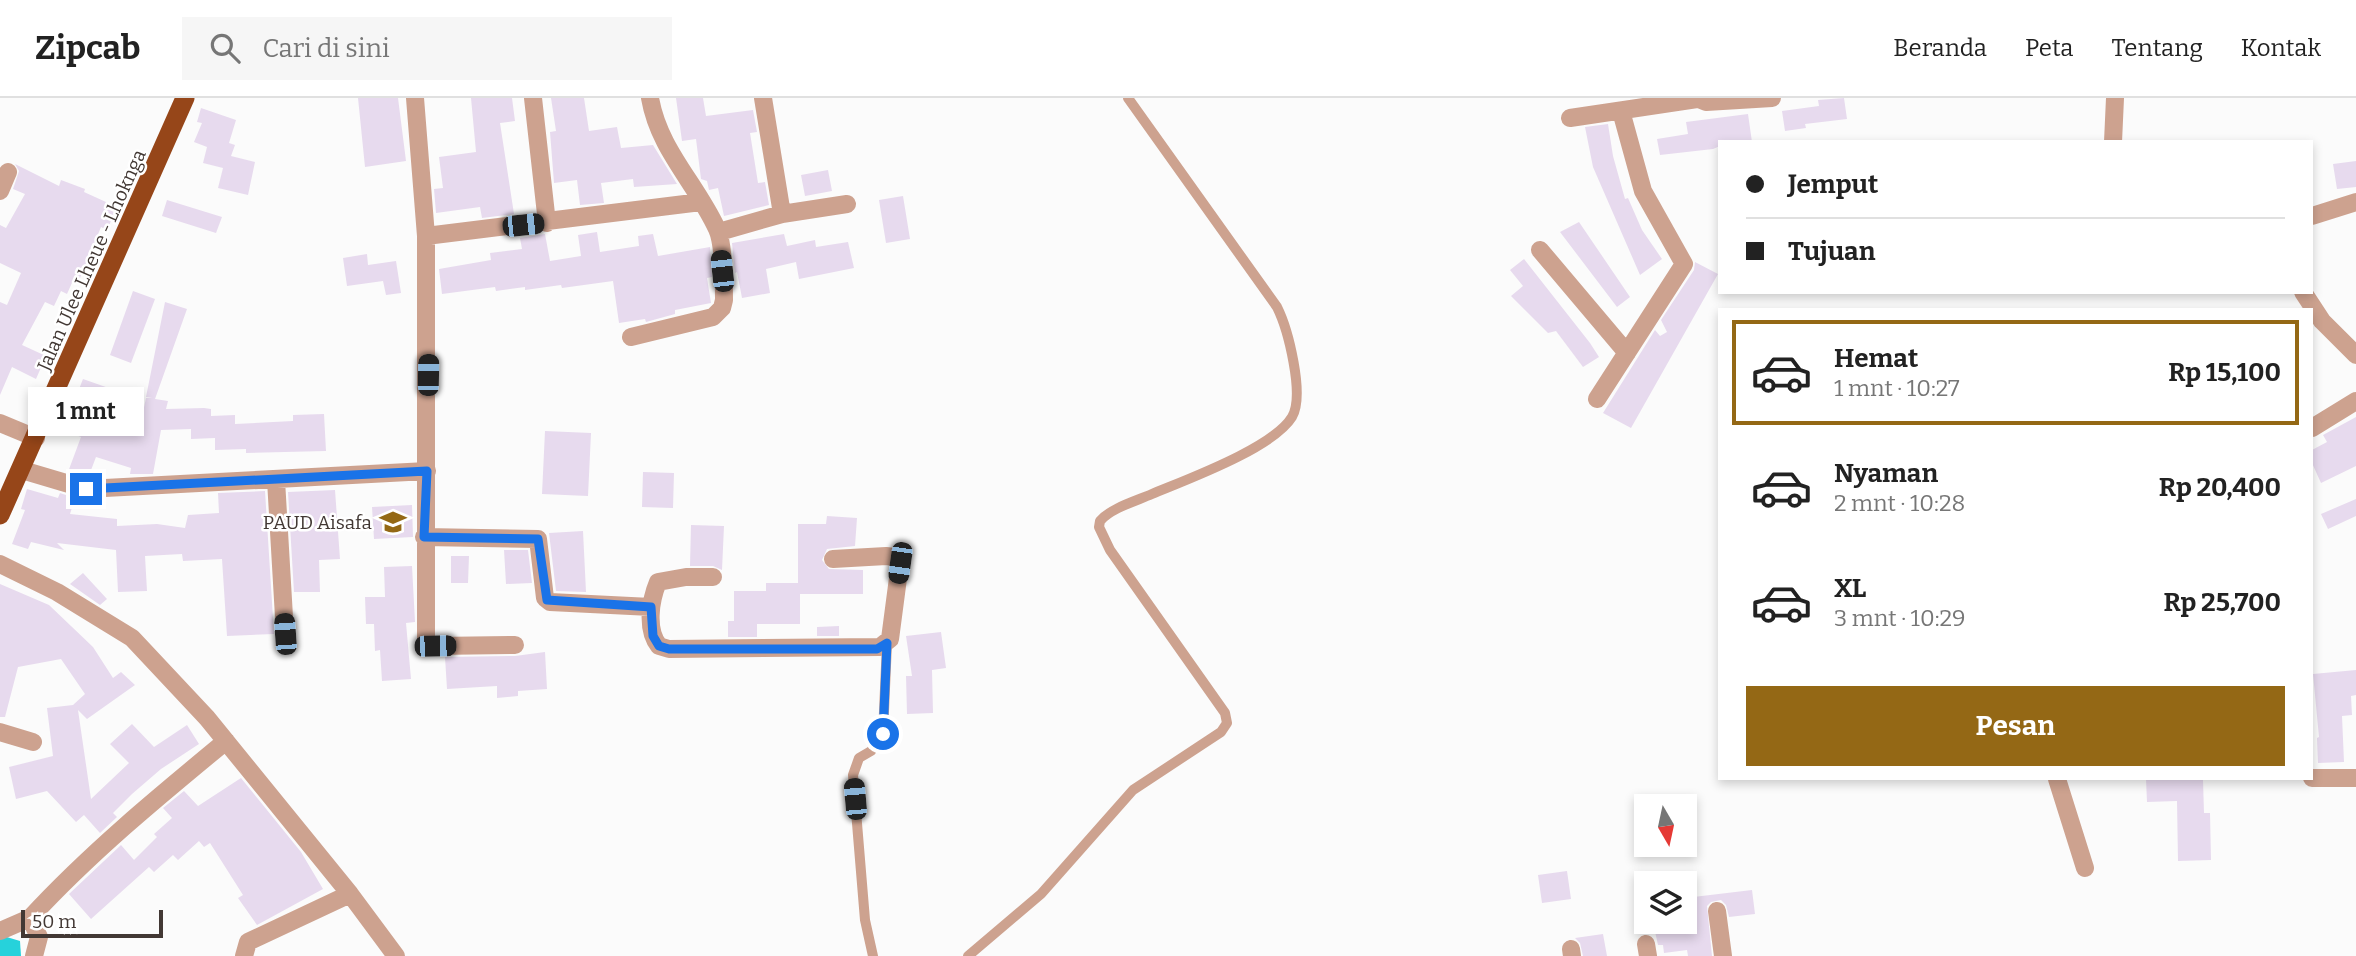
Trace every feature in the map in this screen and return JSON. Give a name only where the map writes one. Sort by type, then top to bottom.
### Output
[{"type":"highway","name":"Jalan Ulee Lheue - Lhoknga","points":[[0,515],[185,98]]},
{"type":"street","points":[[415,98],[426,236],[427,471],[424,537],[428,645],[515,645]]},
{"type":"street","points":[[533,98],[547,223]]},
{"type":"street","points":[[631,337],[713,317],[722,308],[724,291],[719,232],[654,123],[650,98]]},
{"type":"street","points":[[763,98],[782,214]]},
{"type":"street","points":[[1570,118],[1697,98],[1706,102],[1772,98]]},
{"type":"street","points":[[2113,140],[2115,98]]},
{"type":"street","points":[[1597,399],[1684,264],[1643,191],[1621,111]]},
{"type":"street","points":[[0,191],[8,172]]},
{"type":"street","points":[[426,236],[701,202]]},
{"type":"street","points":[[2313,215],[2356,202]]},
{"type":"street","points":[[719,232],[782,214],[847,204]]},
{"type":"street","points":[[1540,250],[1627,353]]},
{"type":"street","points":[[2304,294],[2322,321],[2356,355]]},
{"type":"street","points":[[2313,427],[2356,401]]},
{"type":"street","points":[[0,423],[36,438]]},
{"type":"street","points":[[22,470],[86,489],[427,471]]},
{"type":"street","points":[[276,480],[285,634]]},
{"type":"street","points":[[424,537],[538,539],[547,600],[651,607]]},
{"type":"street","points":[[713,577],[660,580],[651,607],[653,636],[659,646],[669,649],[877,649],[887,643],[898,560],[886,556],[833,559]]},
{"type":"street","points":[[0,564],[57,592],[132,638],[226,741],[350,894],[396,956]]},
{"type":"street","points":[[0,732],[33,742]]},
{"type":"street","points":[[0,931],[30,918],[68,877],[132,818],[226,741]]},
{"type":"street","points":[[2313,778],[2356,778]]},
{"type":"street","points":[[2057,780],[2085,868]]},
{"type":"street","points":[[244,956],[248,942],[350,894]]},
{"type":"street","points":[[1717,911],[1723,956]]},
{"type":"street","points":[[30,918],[39,937],[34,956]]},
{"type":"lane","points":[[968,956],[1041,894],[1133,790],[1221,732],[1227,723],[1225,713],[1110,550],[1099,527],[1100,521],[1134,501],[1200,474],[1278,435],[1294,414],[1294,359],[1287,328],[1277,307],[1128,98]]},
{"type":"lane","points":[[873,956],[865,920],[853,775],[859,758],[871,751],[883,734],[887,643]]},
{"type":"water","points":[[0,935],[20,941],[21,956],[0,956]]},
{"type":"building","points":[[358,98],[398,98],[406,161],[365,167]]},
{"type":"building","points":[[471,98],[512,98],[515,121],[500,123],[514,214],[482,218],[480,207],[436,213],[434,189],[443,188],[439,157],[476,152]]},
{"type":"building","points":[[551,98],[584,98],[589,131],[617,127],[621,148],[653,145],[677,184],[634,187],[633,179],[601,183],[604,203],[580,205],[577,180],[554,183],[550,132],[556,131]]},
{"type":"building","points":[[676,98],[703,98],[706,116],[753,110],[757,132],[750,133],[758,183],[765,182],[769,205],[724,216],[718,188],[709,190],[707,181],[701,179],[696,139],[682,141]]},
{"type":"building","points":[[1844,98],[1847,119],[1805,124],[1806,128],[1785,131],[1782,111],[1819,106],[1818,100]]},
{"type":"building","points":[[201,108],[236,120],[229,143],[235,145],[231,156],[255,162],[248,195],[218,188],[223,168],[203,163],[207,147],[194,142],[202,123],[197,122]]},
{"type":"building","points":[[1748,114],[1752,140],[1718,140],[1718,147],[1713,149],[1660,155],[1657,139],[1688,134],[1686,122]]},
{"type":"building","points":[[1608,124],[1613,156],[1625,199],[1628,198],[1642,230],[1662,259],[1640,275],[1593,167],[1585,127]]},
{"type":"building","points":[[2356,161],[2356,187],[2337,189],[2333,164]]},
{"type":"building","points":[[15,164],[59,186],[61,180],[85,189],[84,192],[117,207],[107,230],[101,227],[80,278],[75,276],[67,294],[61,291],[54,306],[45,302],[22,345],[46,356],[36,379],[12,367],[0,395],[0,302],[7,305],[21,273],[0,263],[0,225],[6,228],[25,194],[13,189],[19,171]]},
{"type":"building","points":[[828,170],[832,191],[805,196],[801,175]]},
{"type":"building","points":[[903,196],[910,239],[886,243],[879,200]]},
{"type":"building","points":[[167,200],[222,217],[216,233],[162,216]]},
{"type":"building","points":[[1579,222],[1630,297],[1617,307],[1560,232]]},
{"type":"building","points":[[597,232],[600,252],[639,246],[638,236],[653,234],[658,256],[710,247],[712,277],[707,278],[711,303],[675,310],[675,314],[646,322],[645,319],[619,323],[613,281],[562,288],[561,285],[496,291],[495,287],[442,294],[439,269],[491,260],[490,253],[522,249],[520,238],[545,234],[550,261],[581,256],[578,235]]},
{"type":"building","points":[[784,234],[787,246],[815,240],[816,247],[848,242],[854,268],[799,279],[796,262],[766,269],[770,293],[742,298],[737,272],[735,273],[732,243]]},
{"type":"building","points":[[367,254],[368,265],[396,261],[401,293],[386,295],[383,281],[347,286],[343,258]]},
{"type":"building","points":[[1524,259],[1599,357],[1583,367],[1556,331],[1548,333],[1511,296],[1523,286],[1510,270]]},
{"type":"building","points":[[1695,262],[1718,274],[1631,428],[1603,413],[1655,330],[1660,336],[1667,332],[1661,320],[1694,270]]},
{"type":"building","points":[[133,291],[155,299],[131,363],[110,355]]},
{"type":"building","points":[[165,302],[187,309],[155,399],[168,401],[166,409],[204,408],[211,409],[211,416],[235,415],[235,424],[293,421],[293,415],[324,414],[326,451],[246,453],[246,449],[215,450],[215,438],[191,439],[191,429],[161,430],[153,474],[130,474],[131,468],[96,457],[88,478],[68,472],[81,437],[63,430],[83,379],[120,392],[110,417],[140,426],[146,398],[152,398],[146,397]]},
{"type":"building","points":[[2356,417],[2356,466],[2321,483],[2313,465],[2313,449],[2327,442],[2323,435]]},
{"type":"building","points":[[545,431],[591,433],[588,496],[542,494]]},
{"type":"building","points":[[643,472],[674,473],[673,508],[642,507]]},
{"type":"building","points":[[27,489],[58,498],[60,493],[75,498],[70,514],[117,519],[117,526],[157,524],[185,528],[188,515],[219,513],[218,493],[265,491],[274,634],[227,636],[222,559],[183,561],[182,554],[145,556],[147,591],[118,592],[116,550],[57,543],[64,550],[31,542],[28,549],[12,544],[25,510],[21,509]]},
{"type":"building","points":[[335,490],[340,559],[319,560],[320,592],[294,592],[288,492]]},
{"type":"building","points":[[2356,499],[2356,516],[2328,529],[2321,514]]},
{"type":"building","name":"PAUD Aisafa","points":[[412,505],[413,537],[374,539],[372,507]]},
{"type":"building","points":[[827,516],[857,518],[855,546],[827,549],[822,560],[829,569],[863,570],[863,594],[800,594],[800,624],[757,624],[757,637],[728,637],[728,621],[734,621],[734,591],[766,591],[766,583],[798,583],[798,524],[826,524]]},
{"type":"building","points":[[691,525],[724,526],[722,570],[713,566],[690,566]]},
{"type":"building","points":[[583,531],[586,592],[556,591],[549,533]]},
{"type":"building","points":[[504,550],[528,550],[532,583],[506,584]]},
{"type":"building","points":[[451,556],[469,556],[468,583],[451,583]]},
{"type":"building","points":[[412,566],[415,622],[406,623],[411,679],[382,681],[380,650],[375,651],[374,624],[366,624],[365,597],[385,597],[384,567]]},
{"type":"building","points":[[83,573],[107,599],[100,605],[70,584]]},
{"type":"building","points":[[0,584],[49,605],[93,647],[113,678],[121,672],[135,685],[87,719],[78,710],[91,799],[129,763],[110,744],[132,724],[154,747],[187,725],[199,744],[161,769],[132,794],[113,813],[117,817],[100,833],[84,815],[76,822],[47,791],[16,799],[9,767],[53,756],[47,708],[73,705],[85,694],[61,659],[18,667],[5,717],[0,717]]},
{"type":"building","points":[[839,626],[839,636],[817,636],[817,627]]},
{"type":"building","points":[[941,632],[946,668],[932,670],[933,713],[907,714],[906,676],[912,676],[906,636]]},
{"type":"building","points":[[545,652],[547,689],[518,691],[518,696],[497,698],[497,686],[447,689],[445,657],[515,656]]},
{"type":"building","points":[[2356,670],[2356,695],[2351,696],[2352,715],[2342,716],[2344,762],[2318,763],[2319,737],[2313,674]]},
{"type":"building","points":[[241,778],[301,852],[323,889],[257,925],[238,898],[243,895],[210,843],[204,847],[199,841],[178,860],[173,855],[154,872],[149,867],[91,919],[69,894],[121,845],[134,860],[157,837],[154,834],[172,818],[163,808],[184,791],[198,806]]},
{"type":"building","points":[[2146,780],[2203,780],[2204,813],[2210,813],[2211,860],[2178,861],[2177,801],[2147,802]]},
{"type":"building","points":[[1567,871],[1571,899],[1542,903],[1538,875]]},
{"type":"building","points":[[1752,890],[1755,914],[1729,917],[1726,905],[1721,900],[1711,902],[1707,906],[1712,956],[1688,956],[1687,950],[1664,953],[1663,945],[1658,945],[1656,934],[1697,934],[1697,897]]},
{"type":"building","points":[[1603,934],[1607,956],[1583,956],[1580,943],[1575,938]]},
{"type":"place","name":"PAUD Aisafa","points":[[393,522]]},
{"type":"route","points":[[86,489],[427,471],[424,537],[538,539],[541,543],[547,600],[651,607],[653,636],[659,646],[669,649],[877,649],[887,643],[883,734]]}]
